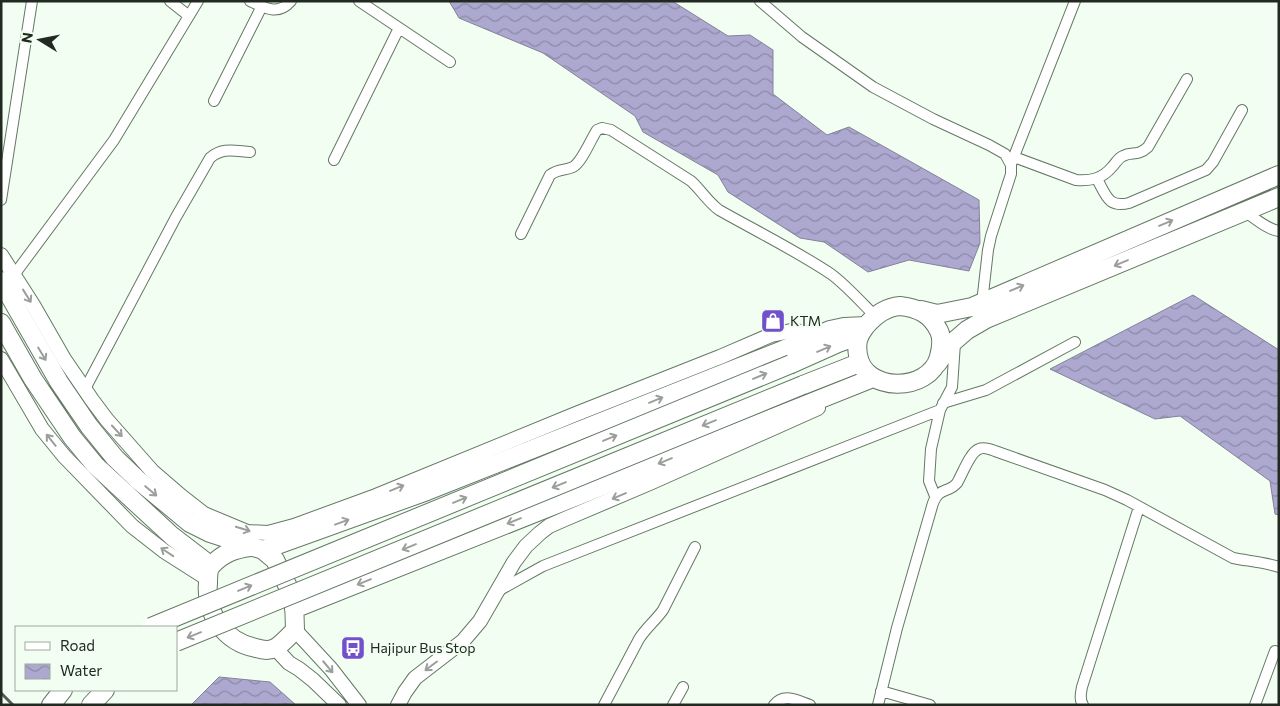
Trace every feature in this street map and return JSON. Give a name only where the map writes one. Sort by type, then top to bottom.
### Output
[{"type":"highway","points":[[153,626],[791,364],[838,343],[867,326],[891,307],[910,307],[937,314],[972,307],[1279,175]]},
{"type":"highway","points":[[867,326],[857,350],[859,363],[873,378],[887,383],[906,384],[917,381],[937,364],[955,340],[967,330],[986,319],[1279,197]]},
{"type":"highway","points":[[8,278],[37,345],[88,426],[115,458],[138,480],[197,518],[210,533],[256,549],[275,560],[294,599],[295,630],[275,648],[264,650],[247,646],[234,640],[212,616],[207,592],[209,572],[228,553],[235,549],[256,549],[427,491],[830,330],[867,326]]},
{"type":"highway","points":[[921,310],[932,321],[940,334],[942,343],[937,364]]},
{"type":"highway","points":[[1,322],[33,380],[72,437],[95,465],[153,520],[186,548],[209,572]]},
{"type":"highway","points":[[178,641],[859,363]]},
{"type":"highway","points":[[294,609],[873,378]]},
{"type":"highway","points":[[51,705],[62,691]]},
{"type":"highway","points":[[91,705],[104,691]]},
{"type":"street","points":[[1,200],[32,1]]},
{"type":"street","points":[[170,1],[189,16]]},
{"type":"street","points":[[8,278],[114,140],[198,1]]},
{"type":"street","points":[[250,1],[280,10],[291,1]]},
{"type":"street","points":[[359,1],[450,62]]},
{"type":"street","points":[[760,1],[802,38],[873,87],[933,119],[989,145],[1005,154],[1012,161],[1076,180],[1087,181],[1097,179],[1105,174],[1124,154],[1144,152],[1187,79]]},
{"type":"street","points":[[982,303],[990,243],[1011,174],[1012,161],[1075,1]]},
{"type":"street","points":[[214,101],[262,6]]},
{"type":"street","points":[[334,160],[399,28]]},
{"type":"street","points":[[1097,179],[1110,201],[1121,205],[1206,170],[1213,162],[1242,110]]},
{"type":"street","points":[[521,234],[550,175],[555,171],[572,167],[579,161],[597,130],[602,128],[611,130],[686,178],[698,187],[712,205],[719,210],[832,275],[843,284],[867,326]]},
{"type":"street","points":[[85,389],[210,158],[216,153],[225,150],[250,152]]},
{"type":"street","points":[[1244,211],[1267,227],[1279,231]]},
{"type":"street","points":[[1,255],[8,278],[33,305],[64,359],[107,420],[152,471],[180,496],[197,518],[248,532],[268,533],[294,526],[376,496],[770,335],[791,331],[820,334]]},
{"type":"street","points":[[936,496],[929,481],[931,450],[941,406],[952,387],[955,340]]},
{"type":"street","points":[[497,592],[543,566],[941,406],[986,390],[1075,342]]},
{"type":"street","points":[[1,359],[42,429],[64,456],[132,526],[164,551],[209,572]]},
{"type":"street","points":[[398,705],[415,678],[463,640],[480,621],[514,562],[526,546],[549,526],[821,407],[845,395],[852,386]]},
{"type":"street","points":[[878,705],[897,628],[933,502],[940,492],[952,488],[956,484],[979,448],[988,449],[1105,490],[1233,558],[1279,567]]},
{"type":"street","points":[[1083,705],[1081,701],[1082,686],[1139,507]]},
{"type":"street","points":[[604,705],[642,634],[658,618],[663,610],[695,547]]},
{"type":"street","points":[[295,630],[331,669],[359,705]]},
{"type":"street","points":[[275,648],[289,663],[313,680],[339,705]]},
{"type":"street","points":[[1256,705],[1275,651]]},
{"type":"street","points":[[672,705],[683,687]]},
{"type":"street","points":[[881,691],[930,705]]},
{"type":"street","points":[[774,705],[781,698],[788,697],[810,705]]},
{"type":"water","points":[[449,1],[672,1],[728,36],[750,35],[773,50],[773,94],[827,135],[849,127],[979,200],[980,243],[969,271],[909,260],[868,272],[824,242],[800,238],[728,192],[718,175],[643,132],[635,116],[543,53],[459,18]]},
{"type":"water","points":[[1193,295],[1279,350],[1279,515],[1275,514],[1270,481],[1180,416],[1155,419],[1050,369]]},
{"type":"water","points":[[219,677],[270,682],[296,705],[191,705]]},
{"type":"railway","points":[[1,693],[13,705]]},
{"type":"place","name":"KTM","points":[[773,321]]},
{"type":"place","name":"Hajipur Bus Stop","points":[[353,648]]}]
